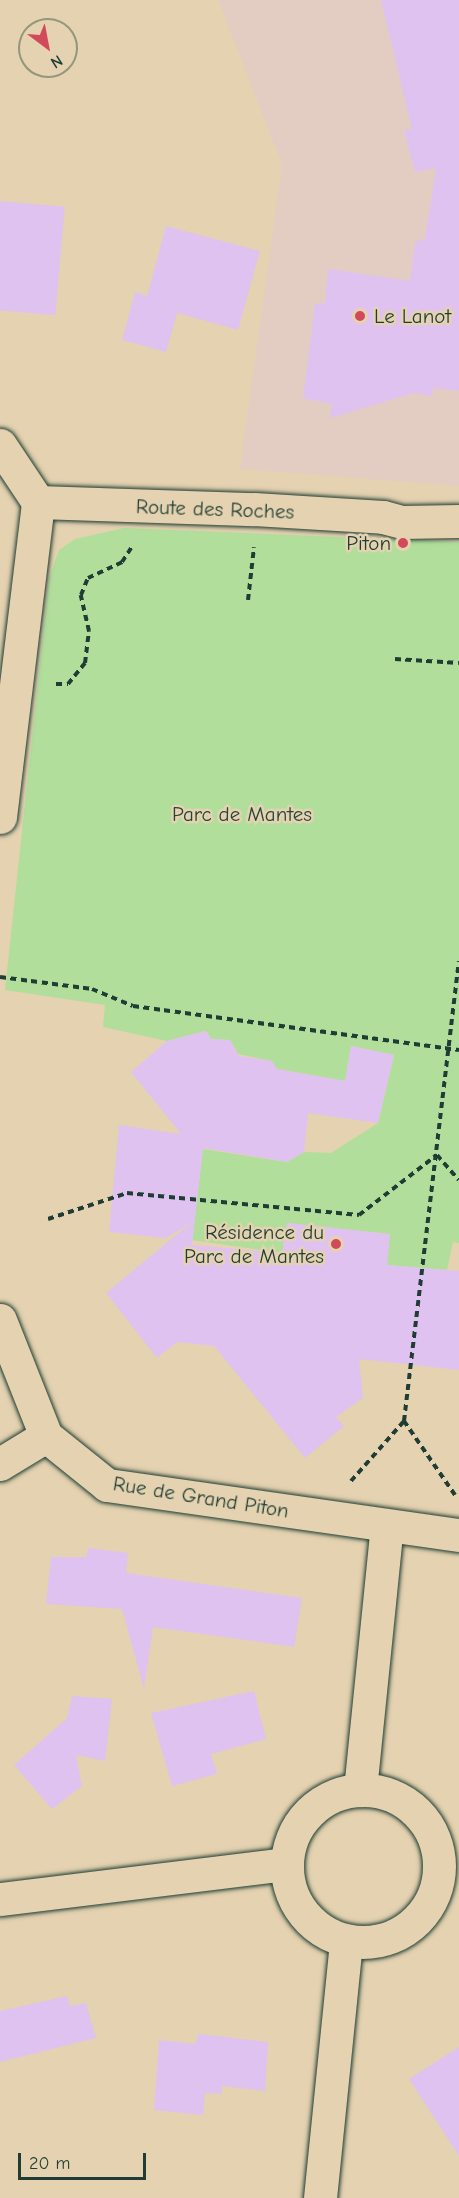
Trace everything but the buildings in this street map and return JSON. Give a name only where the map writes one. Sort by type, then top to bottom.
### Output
[{"type":"street","points":[[0,445],[38,502],[0,817]]},
{"type":"street","name":"Route des Roches","points":[[38,502],[312,513],[402,522],[459,522]]},
{"type":"street","name":"Rue de Grand Piton","points":[[0,1320],[46,1436],[107,1485],[459,1535]]},
{"type":"street","points":[[0,1464],[46,1436]]},
{"type":"street","points":[[360,1790],[387,1526]]},
{"type":"street","points":[[360,1790],[384,1792],[406,1802],[424,1819],[450,1866],[428,1908],[412,1925],[392,1937],[370,1942],[346,1941],[322,1930],[303,1913],[291,1890],[287,1864],[291,1841],[302,1821],[327,1800],[360,1790]]},
{"type":"street","points":[[0,1899],[287,1864]]},
{"type":"street","points":[[320,2198],[346,1941]]},
{"type":"path","points":[[16,683],[68,684],[85,663],[89,631],[81,596],[88,578],[122,562],[132,547],[138,506]]},
{"type":"path","points":[[395,659],[459,663]]},
{"type":"path","points":[[324,1515],[404,1421],[459,961]]},
{"type":"path","points":[[0,977],[92,989],[133,1006],[459,1050]]},
{"type":"path","points":[[437,1155],[459,1180]]},
{"type":"path","points":[[48,1219],[127,1193],[358,1215],[437,1155]]},
{"type":"path","points":[[404,1421],[459,1501]]},
{"type":"shaded area","name":"Le Lanot","points":[[218,0],[459,0],[459,486],[240,469],[282,164]]},
{"type":"green space","name":"Parc de Mantes","points":[[124,528],[459,542],[459,1243],[453,1242],[447,1270],[387,1265],[389,1234],[287,1223],[282,1253],[192,1240],[203,1149],[287,1162],[304,1152],[331,1153],[378,1123],[394,1055],[351,1046],[345,1081],[277,1069],[271,1061],[238,1054],[230,1040],[211,1039],[206,1031],[167,1041],[103,1027],[105,1005],[5,990],[49,579],[59,550],[75,539]]},
{"type":"place","name":"Le Lanot","points":[[360,316]]},
{"type":"place","name":"Piton","points":[[403,543]]},
{"type":"place","name":"Résidence du Parc de Mantes","points":[[336,1244]]}]
